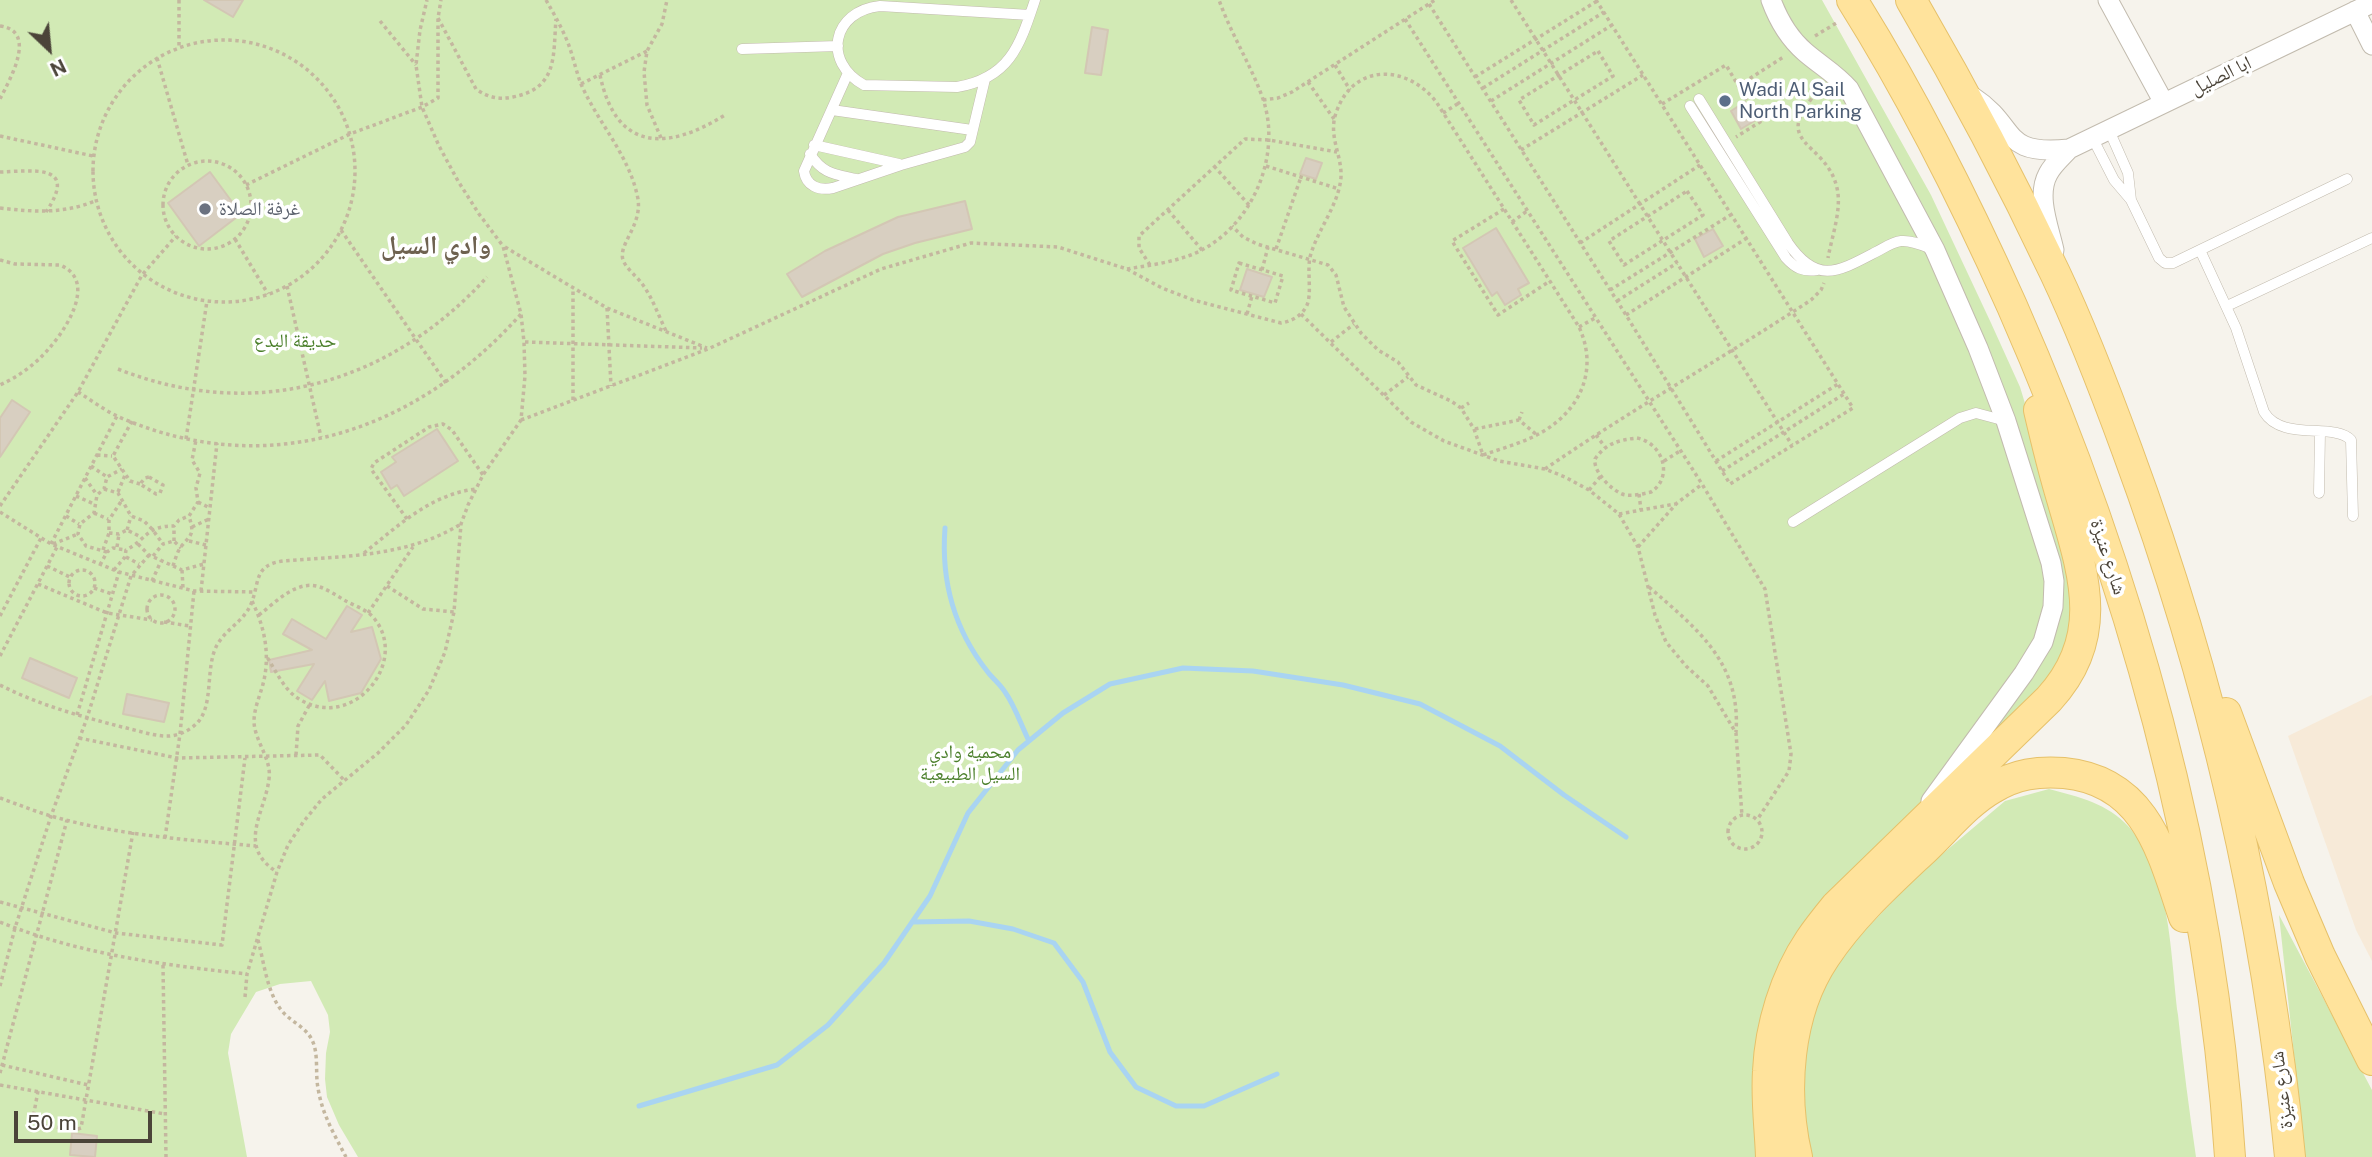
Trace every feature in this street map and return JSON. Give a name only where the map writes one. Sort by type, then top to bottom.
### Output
[{"type":"main road","name":"شارع عنيزة","points":[[1852,0],[1955,184],[2032,351],[2086,490],[2146,680],[2181,820],[2217,1021],[2231,1157]]},
{"type":"main road","name":"شارع عنيزة","points":[[1911,0],[1965,92],[2056,275],[2111,407],[2144,496],[2195,657],[2226,778],[2264,957],[2290,1157]]},
{"type":"main road","points":[[1771,1157],[1768,1070],[1775,1027],[1792,973],[1809,941],[1836,906],[2059,688],[2075,662],[2085,632],[2087,604],[2081,569],[2036,396],[2032,351]]},
{"type":"main road","points":[[2195,657],[2234,729],[2289,883],[2320,956],[2372,1060]]},
{"type":"main road","points":[[1797,1157],[1792,1135],[1790,1072],[1794,1041],[1802,1008],[1823,959],[1867,904],[1910,863],[1972,804],[1991,789],[2014,777],[2033,772],[2075,774],[2114,790],[2129,800],[2141,813],[2165,860],[2217,1021]]},
{"type":"street","points":[[1771,0],[1779,18],[1799,46],[1835,73],[1849,89],[1935,250],[1978,348],[2006,421],[2051,563],[2054,594],[2051,621],[2043,642],[2024,673],[1905,838]]},
{"type":"street","points":[[2108,0],[2164,103]]},
{"type":"street","points":[[2364,7],[2372,46]]},
{"type":"street","name":"ابا الصليل","points":[[1965,92],[1987,108],[2018,143],[2048,151],[2070,149],[2364,7]]},
{"type":"street","name":"ابا الصليل","points":[[2056,275],[2043,196],[2044,185],[2048,174],[2070,149]]},
{"type":"lane","points":[[1030,15],[869,7],[849,18],[842,28],[838,46],[840,61],[853,80],[864,86],[957,87],[985,79],[997,72],[1014,53],[1030,15],[1035,0]]},
{"type":"lane","points":[[741,49],[838,46]]},
{"type":"lane","points":[[848,73],[804,171],[805,178],[814,187],[824,190],[965,147],[970,142],[985,79]]},
{"type":"lane","points":[[1694,102],[1802,260],[1823,270],[1845,268],[1898,242],[1910,241],[1935,250]]},
{"type":"lane","points":[[832,110],[972,130]]},
{"type":"lane","points":[[2101,134],[2114,180],[2132,200],[2162,261],[2173,263],[2347,179]]},
{"type":"lane","points":[[2101,134],[2128,173],[2132,200]]},
{"type":"lane","points":[[812,149],[901,165]]},
{"type":"lane","points":[[812,149],[826,172],[856,179]]},
{"type":"lane","points":[[2228,306],[2372,238]]},
{"type":"lane","points":[[2200,250],[2228,306],[2268,418],[2277,425],[2341,433],[2351,440],[2353,516]]},
{"type":"lane","points":[[1793,522],[1960,418],[1976,413],[2006,421]]},
{"type":"lane","points":[[2319,493],[2320,432]]},
{"type":"path","points":[[179,0],[179,48]]},
{"type":"path","points":[[427,0],[416,65],[422,107],[457,181],[503,246],[607,308],[708,349]]},
{"type":"path","points":[[246,185],[350,134],[422,107],[438,98],[438,18],[441,0]]},
{"type":"path","points":[[546,0],[568,43],[581,85],[625,162],[638,199],[638,216],[635,228],[623,247],[622,257],[643,284],[667,333]]},
{"type":"path","points":[[661,138],[652,121],[644,89],[647,51],[662,24],[667,0]]},
{"type":"path","points":[[1127,269],[1182,258],[1202,250],[1232,226],[1249,205],[1266,166],[1269,141],[1263,100],[1219,0]]},
{"type":"path","points":[[1263,100],[1285,96],[1435,0]]},
{"type":"path","points":[[1511,0],[1792,445]]},
{"type":"path","points":[[1429,4],[1730,484],[1853,408],[1597,1],[1475,77]]},
{"type":"path","points":[[1483,88],[1604,12]]},
{"type":"path","points":[[438,18],[476,89],[485,95],[505,99],[528,94],[545,81],[552,64],[556,17]]},
{"type":"path","points":[[1405,19],[1702,484],[1765,589],[1791,754],[1789,771],[1757,820]]},
{"type":"path","points":[[380,21],[416,65]]},
{"type":"path","points":[[1491,101],[1612,25]]},
{"type":"path","points":[[0,26],[8,27],[16,33],[20,46],[16,64],[0,99]]},
{"type":"path","points":[[226,40],[250,42],[283,54],[313,74],[328,91],[350,134],[355,158],[355,183],[341,230],[327,252],[309,271],[287,286],[268,294],[228,302],[207,301],[169,291],[142,275],[116,246],[103,225],[95,201],[92,178],[98,133],[107,110],[137,72],[157,58],[179,48],[226,40]]},
{"type":"path","points":[[581,85],[647,51]]},
{"type":"path","points":[[1598,51],[1613,76],[1534,125],[1519,100],[1558,75],[1598,51]]},
{"type":"path","points":[[157,58],[188,165]]},
{"type":"path","points":[[1335,64],[1350,90]]},
{"type":"path","points":[[1662,104],[1726,65],[1760,122],[1734,138]]},
{"type":"path","points":[[1545,470],[1596,434],[1733,351],[1817,296],[1821,290],[1839,200],[1830,171],[1800,135],[1798,124],[1806,105],[1835,73]]},
{"type":"path","points":[[600,75],[607,100],[627,129],[642,138],[661,138],[700,128],[725,114]]},
{"type":"path","points":[[521,419],[708,349],[881,269],[971,243],[1058,247],[1127,269],[1162,288],[1193,300],[1281,323],[1295,318],[1301,314],[1309,297],[1307,282],[1310,258],[1339,188],[1340,164],[1333,130],[1334,119],[1350,90],[1371,76],[1398,75],[1424,88],[1443,113],[1584,338],[1588,369],[1582,391],[1567,413],[1537,435],[1483,455]]},
{"type":"path","points":[[1521,150],[1643,75]]},
{"type":"path","points":[[1308,82],[1334,119]]},
{"type":"path","points":[[1443,113],[1459,103]]},
{"type":"path","points":[[0,136],[93,156]]},
{"type":"path","points":[[1150,265],[1139,248],[1139,236],[1245,139],[1337,152]]},
{"type":"path","points":[[207,161],[226,165],[241,177],[246,185],[250,194],[250,214],[242,232],[235,239],[216,248],[194,247],[176,236],[165,219],[164,198],[172,178],[188,165],[207,161]]},
{"type":"path","points":[[1580,243],[1700,165]]},
{"type":"path","points":[[1214,166],[1249,205]]},
{"type":"path","points":[[1266,166],[1339,188]]},
{"type":"path","points":[[0,172],[46,171],[51,174],[58,191],[46,212]]},
{"type":"path","points":[[1276,249],[1301,177]]},
{"type":"path","points":[[1687,191],[1703,215],[1624,265],[1609,241],[1647,216],[1687,191]]},
{"type":"path","points":[[0,208],[46,212],[80,207],[95,201]]},
{"type":"path","points":[[1504,209],[1452,241],[1498,315],[1550,281]]},
{"type":"path","points":[[1167,210],[1202,250]]},
{"type":"path","points":[[1512,222],[1527,211]]},
{"type":"path","points":[[1610,290],[1732,214]]},
{"type":"path","points":[[1232,226],[1250,241],[1324,262],[1332,268],[1344,307],[1354,324],[1368,341],[1402,366],[1416,385],[1461,408],[1474,429],[1483,455]]},
{"type":"path","points":[[341,230],[446,383]]},
{"type":"path","points":[[0,506],[78,392],[142,275],[176,236]]},
{"type":"path","points":[[1626,315],[1747,238]]},
{"type":"path","points":[[235,239],[268,294]]},
{"type":"path","points":[[244,997],[247,974],[276,872],[288,845],[322,799],[378,753],[406,725],[429,690],[445,652],[454,612],[461,524],[484,475],[521,419],[525,376],[524,342],[521,314],[503,246]]},
{"type":"path","points":[[1262,270],[1268,247]]},
{"type":"path","points":[[0,260],[15,264],[60,265],[75,277],[79,289],[72,312],[53,344],[26,370],[0,385]]},
{"type":"path","points":[[1239,263],[1262,270],[1283,276],[1275,303],[1231,290],[1239,263]]},
{"type":"path","points":[[1617,300],[1677,263]]},
{"type":"path","points":[[118,369],[165,384],[223,393],[253,394],[309,386],[365,368],[416,340],[454,311],[487,277]]},
{"type":"path","points":[[287,286],[321,438]]},
{"type":"path","points":[[573,289],[573,400]]},
{"type":"path","points":[[1247,314],[1252,296]]},
{"type":"path","points":[[186,439],[207,301]]},
{"type":"path","points":[[607,308],[611,386]]},
{"type":"path","points":[[78,392],[117,416],[186,439],[267,445],[321,438],[374,421],[446,383],[485,351],[521,314]]},
{"type":"path","points":[[1301,314],[1411,422],[1444,441],[1483,455],[1565,477],[1589,490],[1619,514],[1638,547],[1655,615],[1667,642],[1686,666],[1708,686],[1736,733]]},
{"type":"path","points":[[1578,327],[1595,318]]},
{"type":"path","points":[[1330,342],[1354,324]]},
{"type":"path","points":[[524,342],[708,349]]},
{"type":"path","points":[[1384,395],[1408,377]]},
{"type":"path","points":[[1716,461],[1838,384]]},
{"type":"path","points":[[1722,471],[1844,394]]},
{"type":"path","points":[[1461,408],[1469,403]]},
{"type":"path","points":[[1519,421],[1522,412]]},
{"type":"path","points":[[51,544],[117,416]]},
{"type":"path","points":[[113,456],[132,421]]},
{"type":"path","points":[[1474,429],[1519,421],[1537,435]]},
{"type":"path","points":[[407,519],[371,469],[374,463],[429,426],[443,424],[452,430],[484,475]]},
{"type":"path","points":[[1596,434],[1605,447]]},
{"type":"path","points":[[1664,461],[1651,443],[1643,439],[1621,439],[1605,447],[1594,463],[1597,472],[1620,493],[1639,494],[1651,492],[1658,487],[1664,461],[1680,451]]},
{"type":"path","points":[[181,548],[174,541],[174,526],[188,516],[198,502],[196,488],[201,473],[192,460],[196,440]]},
{"type":"path","points":[[201,591],[217,443]]},
{"type":"path","points":[[97,455],[113,456]]},
{"type":"path","points":[[113,456],[132,482],[156,494],[163,490],[163,485],[149,477],[140,484]]},
{"type":"path","points":[[91,466],[107,477]]},
{"type":"path","points":[[94,513],[97,495],[104,489],[107,477],[122,469]]},
{"type":"path","points":[[118,493],[125,475]]},
{"type":"path","points":[[1589,490],[1601,476]]},
{"type":"path","points":[[85,478],[97,495]]},
{"type":"path","points":[[1638,547],[1677,503],[1702,484]]},
{"type":"path","points":[[104,489],[118,493],[131,516],[144,521],[163,544]]},
{"type":"path","points":[[362,554],[407,519],[443,497],[476,489]]},
{"type":"path","points":[[1639,494],[1642,510]]},
{"type":"path","points":[[76,496],[94,504]]},
{"type":"path","points":[[100,565],[109,533],[109,520],[122,500]]},
{"type":"path","points":[[198,502],[210,508]]},
{"type":"path","points":[[1619,514],[1677,503]]},
{"type":"path","points":[[0,512],[57,547],[131,576],[194,591],[255,592]]},
{"type":"path","points":[[94,513],[109,520]]},
{"type":"path","points":[[94,513],[80,524],[78,534],[86,546],[105,551],[117,547],[126,550],[138,544],[141,537],[152,529],[174,526]]},
{"type":"path","points":[[66,516],[80,524]]},
{"type":"path","points":[[109,533],[119,534],[127,530],[131,516]]},
{"type":"path","points":[[173,566],[181,548],[189,541],[192,527],[188,516]]},
{"type":"path","points":[[192,527],[209,519]]},
{"type":"path","points":[[0,685],[38,703],[87,718],[164,736],[180,734],[191,729],[203,715],[216,646],[227,631],[242,619],[252,601],[259,574],[264,568],[276,562],[387,553],[414,545],[461,524]]},
{"type":"path","points":[[127,530],[141,537]]},
{"type":"path","points":[[51,544],[78,534]]},
{"type":"path","points":[[117,547],[119,534]]},
{"type":"path","points":[[0,616],[41,538]]},
{"type":"path","points":[[0,986],[15,928],[51,816],[87,718],[131,576],[139,564],[163,544],[174,541]]},
{"type":"path","points":[[189,541],[206,545]]},
{"type":"path","points":[[138,544],[151,556],[182,570],[204,564]]},
{"type":"path","points":[[368,613],[414,545]]},
{"type":"path","points":[[80,556],[86,546]]},
{"type":"path","points":[[0,656],[57,547]]},
{"type":"path","points":[[77,715],[113,594],[117,571],[126,550]]},
{"type":"path","points":[[125,557],[139,564]]},
{"type":"path","points":[[152,581],[161,561]]},
{"type":"path","points":[[47,566],[70,577]]},
{"type":"path","points":[[77,570],[87,571],[94,578],[94,588],[87,595],[77,595],[70,588],[70,577],[77,570]]},
{"type":"path","points":[[182,570],[183,588]]},
{"type":"path","points":[[38,584],[107,613],[190,626]]},
{"type":"path","points":[[259,615],[296,589],[313,585],[368,613],[376,622],[383,640],[383,661],[376,681],[369,690],[351,702],[332,707],[310,704],[293,694],[267,657]]},
{"type":"path","points":[[387,586],[423,609],[454,612]]},
{"type":"path","points":[[1647,586],[1707,640],[1730,678],[1738,715],[1736,733],[1742,816]]},
{"type":"path","points":[[94,588],[113,594]]},
{"type":"path","points":[[165,838],[180,734],[194,591]]},
{"type":"path","points":[[152,620],[146,609],[148,603],[158,595],[164,595],[173,603],[174,609],[169,620],[163,622]]},
{"type":"path","points":[[252,601],[264,629],[267,657],[254,719],[269,779],[255,833],[256,846],[263,860],[276,872]]},
{"type":"path","points":[[296,755],[298,726],[310,704]]},
{"type":"path","points":[[79,738],[177,758],[320,755],[344,780]]},
{"type":"path","points":[[0,902],[116,933],[222,945],[245,758]]},
{"type":"path","points":[[0,798],[67,820],[165,838],[256,846]]},
{"type":"path","points":[[1747,815],[1757,820],[1762,831],[1761,837],[1751,847],[1738,849],[1730,843],[1728,829],[1731,822],[1742,816],[1747,815]]},
{"type":"path","points":[[0,1073],[67,820]]},
{"type":"path","points":[[38,1091],[33,1118],[35,1124],[81,1128],[133,832]]},
{"type":"path","points":[[0,922],[36,936],[112,955],[163,965],[247,974]]},
{"type":"path","points":[[257,938],[274,999],[288,1017],[308,1033],[315,1046],[320,1102],[346,1157]]},
{"type":"path","points":[[163,965],[166,1157]]},
{"type":"path","points":[[1,1065],[88,1085]]},
{"type":"path","points":[[0,1085],[164,1114]]},
{"type":"shaded area","points":[[2372,695],[2372,961],[2356,930],[2288,736]]},
{"type":"green space","points":[[0,0],[1822,0],[1931,195],[2020,387],[2080,584],[2065,667],[1850,881],[1766,1157],[358,1157],[339,1125],[327,1097],[325,1079],[330,1032],[328,1015],[311,981],[280,984],[256,992],[231,1034],[228,1053],[247,1157],[0,1157]]},
{"type":"green space","points":[[2049,789],[2092,802],[2111,812],[2129,827],[2154,868],[2167,916],[2196,1157],[1809,1157],[1801,1126],[1803,1056],[1823,987],[1845,951],[1921,872],[2005,801]]},
{"type":"green space","points":[[2279,915],[2372,1090],[2372,1157],[2305,1157]]},
{"type":"building","points":[[204,0],[243,0],[233,17]]},
{"type":"building","points":[[1092,27],[1108,30],[1101,75],[1085,73]]},
{"type":"building","points":[[1745,102],[1756,120],[1741,129],[1731,111]]},
{"type":"building","points":[[1306,158],[1322,163],[1316,179],[1300,174]]},
{"type":"building","name":"غرفة الصلاة","points":[[210,172],[241,214],[199,246],[168,203]]},
{"type":"building","points":[[965,201],[972,229],[883,254],[802,297],[787,274],[825,251],[898,217]]},
{"type":"building","points":[[1496,228],[1529,283],[1518,289],[1521,295],[1505,305],[1497,292],[1492,296],[1463,248]]},
{"type":"building","points":[[1713,229],[1723,246],[1704,257],[1695,239]]},
{"type":"building","points":[[1247,269],[1272,277],[1264,297],[1240,290]]},
{"type":"building","points":[[12,400],[30,412],[0,457],[0,418]]},
{"type":"building","points":[[437,429],[458,461],[404,496],[397,485],[391,489],[381,472],[396,462],[392,457]]},
{"type":"building","points":[[347,606],[362,615],[351,632],[372,627],[381,659],[361,693],[329,701],[325,681],[312,700],[297,691],[314,664],[271,672],[269,660],[312,650],[283,634],[292,619],[326,639]]},
{"type":"building","points":[[30,658],[77,678],[69,698],[22,678]]},
{"type":"building","points":[[127,694],[169,703],[164,722],[123,714]]},
{"type":"building","points":[[72,1133],[97,1136],[95,1157],[70,1155]]},
{"type":"waterway","points":[[945,528],[945,566],[958,621],[976,655],[1009,697],[1029,741]]},
{"type":"waterway","points":[[639,1106],[777,1065],[828,1025],[884,963],[930,896],[968,813],[1018,750],[1063,713],[1110,684],[1183,668],[1253,671],[1343,685],[1420,704],[1500,746],[1564,795],[1626,837]]},
{"type":"waterway","points":[[912,922],[969,921],[1013,929],[1054,943],[1083,982],[1110,1052],[1136,1087],[1176,1106],[1204,1106],[1277,1074]]},
{"type":"place","name":"Wadi Al Sail North Parking","points":[[1725,101]]},
{"type":"place","name":"غرفة الصلاة","points":[[205,209]]},
{"type":"district","name":"وادي السيل","points":[[436,246]]},
{"type":"park label","name":"حديقة البدع","points":[[295,341]]},
{"type":"park label","name":"محمية وادي السيل الطبيعية","points":[[970,763]]}]
